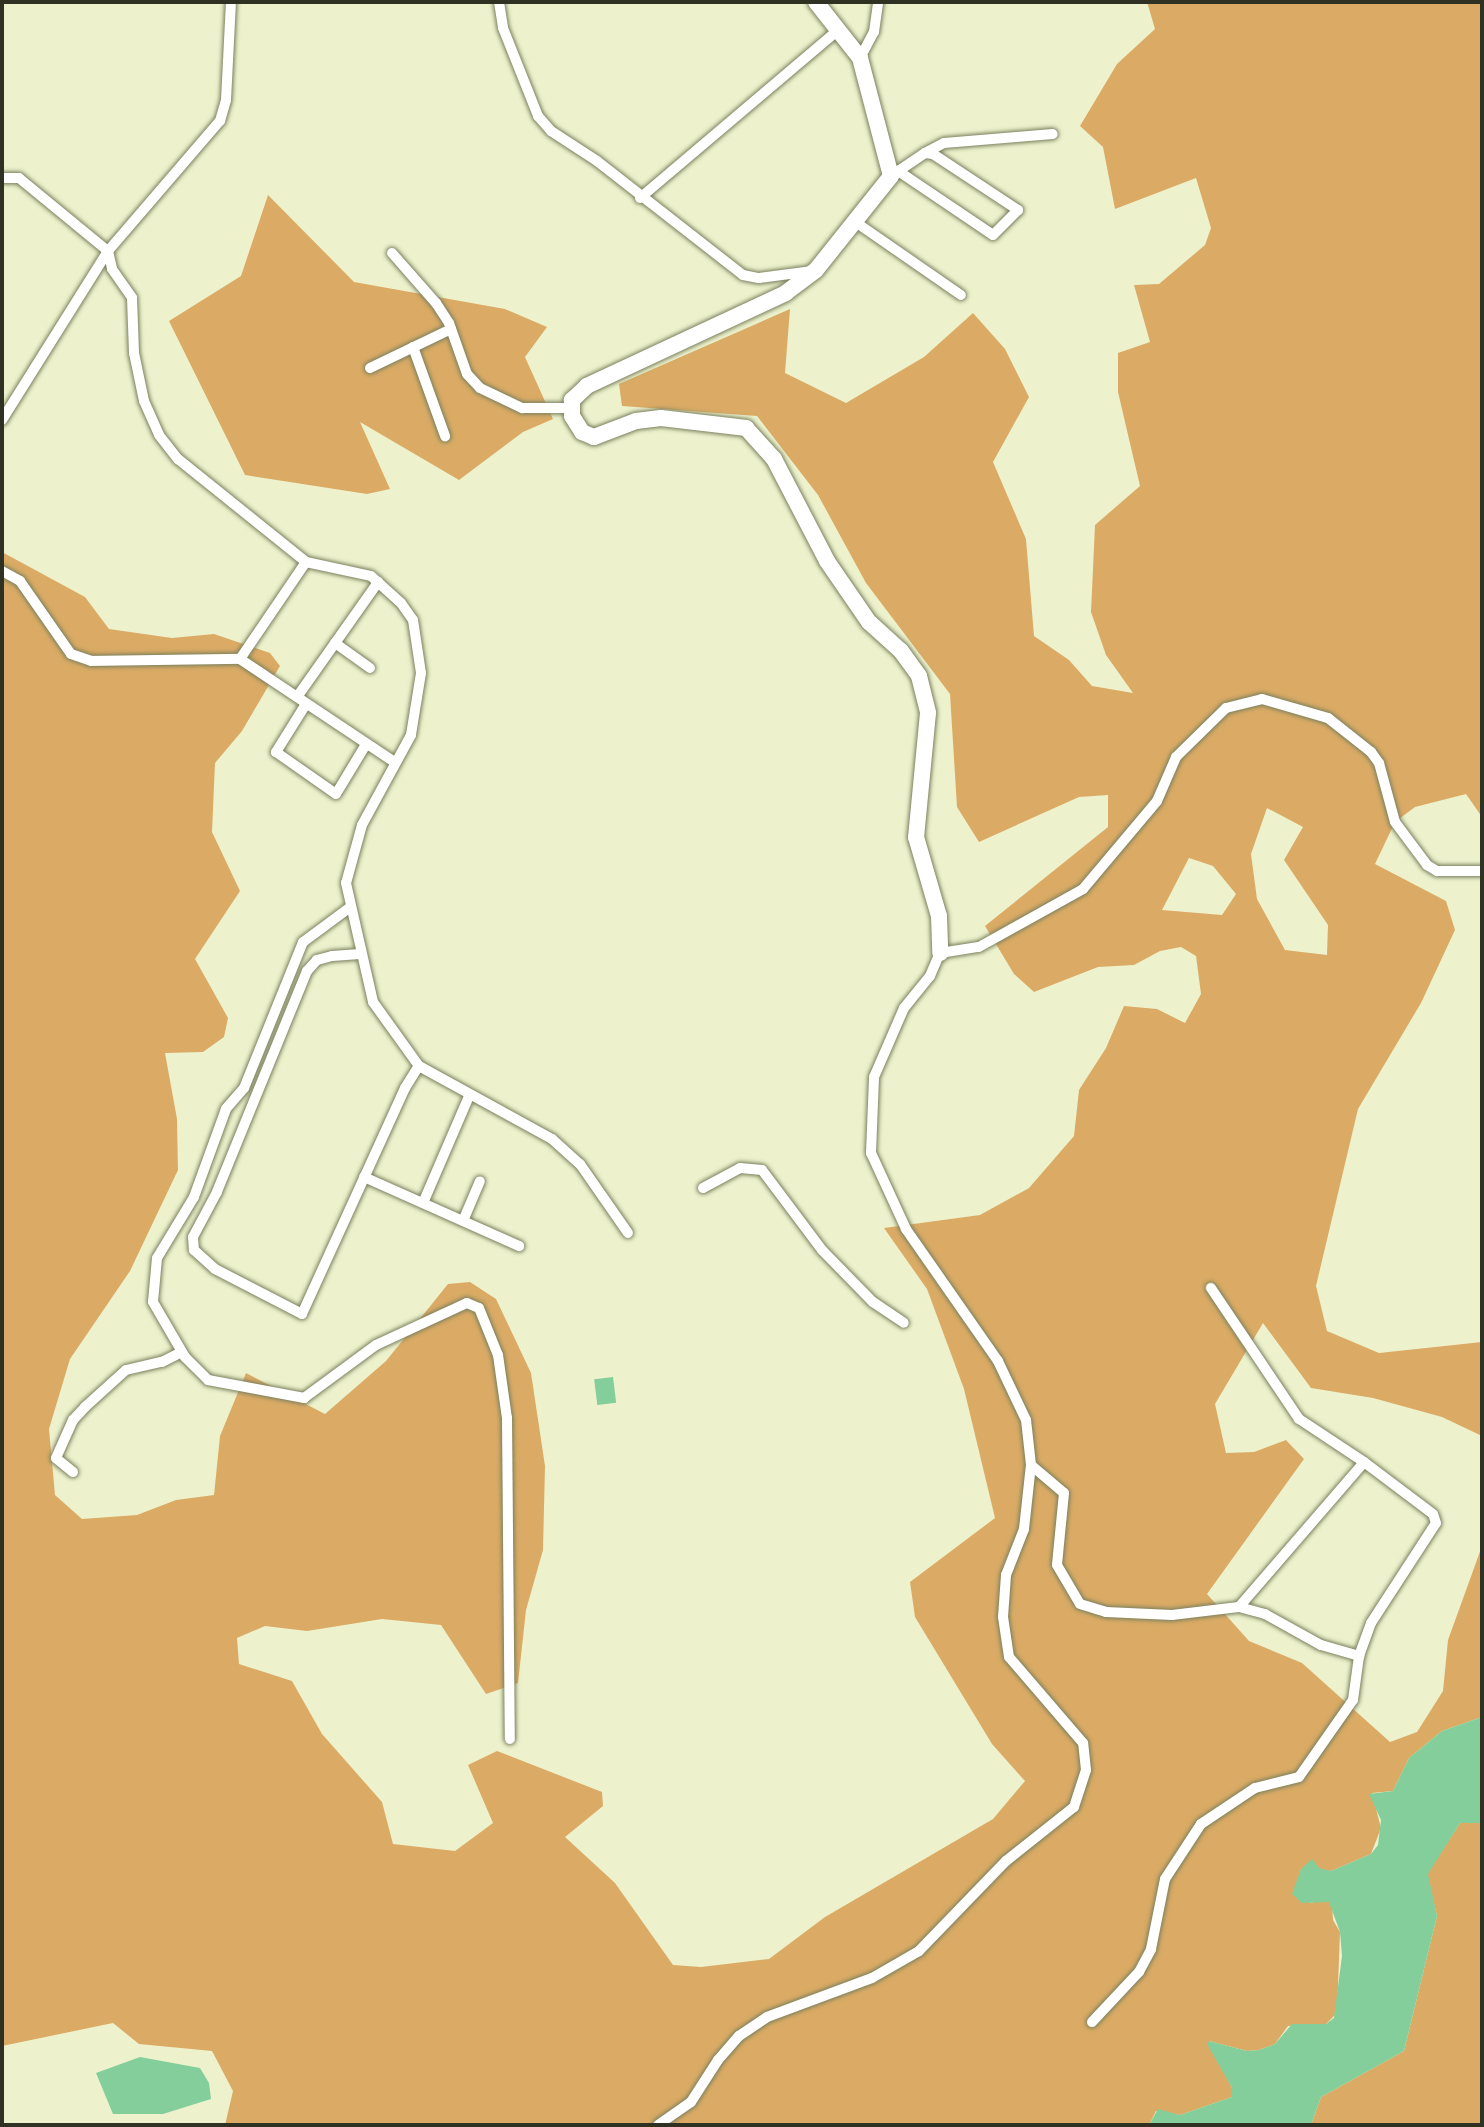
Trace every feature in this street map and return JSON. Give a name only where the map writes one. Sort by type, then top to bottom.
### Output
[{"type":"street","points":[[2,420],[108,251],[220,121],[226,100],[231,2]]},
{"type":"street","points":[[499,2],[503,28],[538,116],[551,131],[597,161],[640,198],[743,275],[759,278],[816,270]]},
{"type":"street","points":[[816,2],[860,58],[895,174],[993,235],[1018,211],[933,154],[925,153]]},
{"type":"street","points":[[860,58],[874,32],[878,2]]},
{"type":"street","points":[[640,198],[838,30]]},
{"type":"street","points":[[658,2125],[691,2102],[739,2036],[767,2017],[873,1978],[919,1951],[1006,1861],[1074,1807],[1086,1770],[1083,1743],[1009,1657],[1003,1617],[1006,1575],[1024,1529],[1031,1465],[1026,1420],[998,1361],[906,1229],[871,1153],[874,1077],[894,1026],[930,976],[940,953],[939,916],[916,836],[928,713],[919,676],[901,652],[869,622],[827,561],[774,459],[746,428],[661,418],[636,421],[594,437],[582,432],[572,408],[572,400],[587,386],[786,293],[816,270],[895,174],[925,153],[944,143],[1053,134]]},
{"type":"street","points":[[2,178],[19,178],[91,233],[108,251],[112,269],[132,298],[138,378],[159,435],[178,459],[306,562],[378,582],[414,620],[421,646],[411,736],[352,853],[346,883],[349,908],[373,1002],[419,1066],[469,1096],[552,1139],[580,1164],[628,1233]]},
{"type":"street","points":[[854,221],[961,295]]},
{"type":"street","points":[[393,253],[436,303],[451,329],[467,374],[480,387],[522,408],[572,408]]},
{"type":"street","points":[[370,368],[451,329]]},
{"type":"street","points":[[413,347],[445,436]]},
{"type":"street","points":[[240,659],[306,562]]},
{"type":"street","points":[[2,571],[20,580],[71,654],[91,661],[240,659],[365,746],[396,764]]},
{"type":"street","points":[[365,746],[336,794],[276,752],[335,643],[378,582]]},
{"type":"street","points":[[335,643],[370,668]]},
{"type":"street","points":[[940,953],[979,947],[1083,890],[1157,802],[1176,757],[1226,708],[1262,699],[1328,718],[1371,752],[1379,763],[1395,822],[1427,865],[1437,870],[1482,870]]},
{"type":"street","points":[[349,908],[303,942],[244,1088],[226,1109],[194,1197],[157,1258],[153,1302],[182,1352],[208,1380],[304,1398],[376,1345],[467,1303],[480,1308],[494,1340],[508,1418],[510,1739]]},
{"type":"street","points":[[360,954],[317,960],[307,971],[217,1192],[193,1237],[194,1250],[215,1269],[302,1314],[364,1177],[419,1066]]},
{"type":"street","points":[[423,1203],[469,1096]]},
{"type":"street","points":[[703,1188],[740,1168],[762,1170],[822,1250],[873,1303],[904,1323]]},
{"type":"street","points":[[364,1177],[519,1246]]},
{"type":"street","points":[[463,1221],[480,1181]]},
{"type":"street","points":[[1092,2022],[1145,1960],[1165,1879],[1177,1854],[1201,1824],[1255,1788],[1299,1777],[1353,1700],[1359,1656],[1379,1607],[1436,1523],[1433,1514],[1364,1462],[1299,1419],[1211,1288]]},
{"type":"street","points":[[73,1472],[56,1458],[73,1420],[125,1370],[162,1362],[182,1352]]},
{"type":"street","points":[[1239,1606],[1364,1462]]},
{"type":"street","points":[[1031,1465],[1065,1493],[1057,1565],[1080,1604],[1106,1612],[1172,1615],[1239,1606],[1265,1614],[1321,1645],[1359,1656]]},
{"type":"shaded area","points":[[1147,2],[1482,2],[1482,817],[1466,794],[1415,807],[1395,822],[1375,864],[1446,901],[1455,930],[1421,1003],[1358,1109],[1316,1286],[1327,1331],[1379,1353],[1482,1342],[1482,1436],[1442,1417],[1373,1398],[1311,1388],[1263,1323],[1215,1404],[1226,1453],[1254,1452],[1286,1440],[1304,1459],[1207,1594],[1249,1641],[1302,1663],[1390,1742],[1417,1732],[1443,1691],[1448,1640],[1482,1546],[1482,1717],[1442,1731],[1409,1758],[1393,1791],[1372,1793],[1381,1828],[1371,1854],[1331,1871],[1301,1869],[1298,1883],[1311,1903],[1323,1899],[1332,1904],[1333,1920],[1340,1932],[1337,2013],[1326,2024],[1288,2026],[1275,2044],[1259,2050],[1247,2051],[1209,2041],[1232,2088],[1232,2097],[1180,2115],[1156,2111],[1149,2125],[225,2125],[233,2091],[212,2051],[139,2044],[113,2023],[2,2046],[2,552],[85,597],[109,629],[172,638],[214,634],[270,653],[280,666],[242,731],[215,763],[212,832],[240,891],[195,959],[228,1018],[224,1037],[203,1052],[165,1053],[177,1119],[178,1170],[130,1271],[70,1359],[49,1429],[55,1495],[82,1519],[137,1515],[176,1500],[214,1495],[220,1436],[246,1373],[325,1414],[386,1361],[448,1284],[470,1282],[496,1299],[531,1373],[545,1466],[543,1550],[526,1610],[518,1683],[486,1694],[441,1625],[382,1619],[307,1631],[265,1626],[237,1638],[239,1664],[292,1681],[322,1734],[382,1802],[393,1844],[455,1851],[493,1823],[468,1765],[497,1751],[602,1792],[603,1806],[565,1837],[615,1883],[673,1965],[701,1967],[769,1959],[825,1917],[993,1819],[1025,1781],[992,1744],[915,1617],[910,1582],[995,1518],[964,1389],[927,1289],[884,1228],[980,1215],[1029,1188],[1074,1136],[1079,1090],[1106,1048],[1124,1006],[1157,1009],[1185,1023],[1201,994],[1196,956],[1181,947],[1160,951],[1134,965],[1098,967],[1034,992],[1014,974],[985,926],[1108,827],[1108,795],[1079,797],[979,842],[957,807],[950,694],[866,583],[818,495],[757,416],[622,406],[619,384],[790,309],[785,373],[846,403],[924,357],[973,313],[1005,349],[1029,397],[993,462],[1026,539],[1034,636],[1069,660],[1092,686],[1133,693],[1106,655],[1091,612],[1095,525],[1140,486],[1118,392],[1118,353],[1150,342],[1134,285],[1159,284],[1205,245],[1211,228],[1196,178],[1115,209],[1103,147],[1080,126],[1117,64],[1155,29]],"holes":[[[1267,808],[1303,827],[1284,860],[1328,925],[1327,955],[1285,950],[1257,899],[1251,854]],[[1189,858],[1213,866],[1236,894],[1222,915],[1162,910]]]},
{"type":"shaded area","points":[[268,195],[354,282],[505,309],[547,327],[525,357],[553,419],[523,432],[459,480],[360,422],[390,489],[367,494],[245,475],[169,321],[241,276]]},
{"type":"shaded area","points":[[613,1377],[616,1403],[597,1405],[594,1379]]},
{"type":"shaded area","points":[[1482,1717],[1482,1823],[1460,1823],[1428,1874],[1437,1916],[1404,2051],[1321,2097],[1311,2125],[1149,2125],[1158,2109],[1180,2115],[1232,2097],[1232,2088],[1207,2044],[1209,2041],[1247,2051],[1259,2050],[1275,2044],[1292,2024],[1326,2024],[1334,2018],[1342,1956],[1340,1932],[1329,1902],[1302,1903],[1292,1894],[1301,1869],[1312,1859],[1319,1868],[1331,1871],[1371,1854],[1378,1845],[1381,1820],[1369,1794],[1393,1791],[1409,1758],[1442,1731]]},
{"type":"shaded area","points":[[1460,1823],[1482,1823],[1482,2125],[1311,2125],[1321,2097],[1404,2051],[1437,1916],[1427,1874]]},
{"type":"shaded area","points":[[140,2057],[200,2068],[209,2083],[211,2099],[163,2114],[113,2114],[96,2073]]}]
